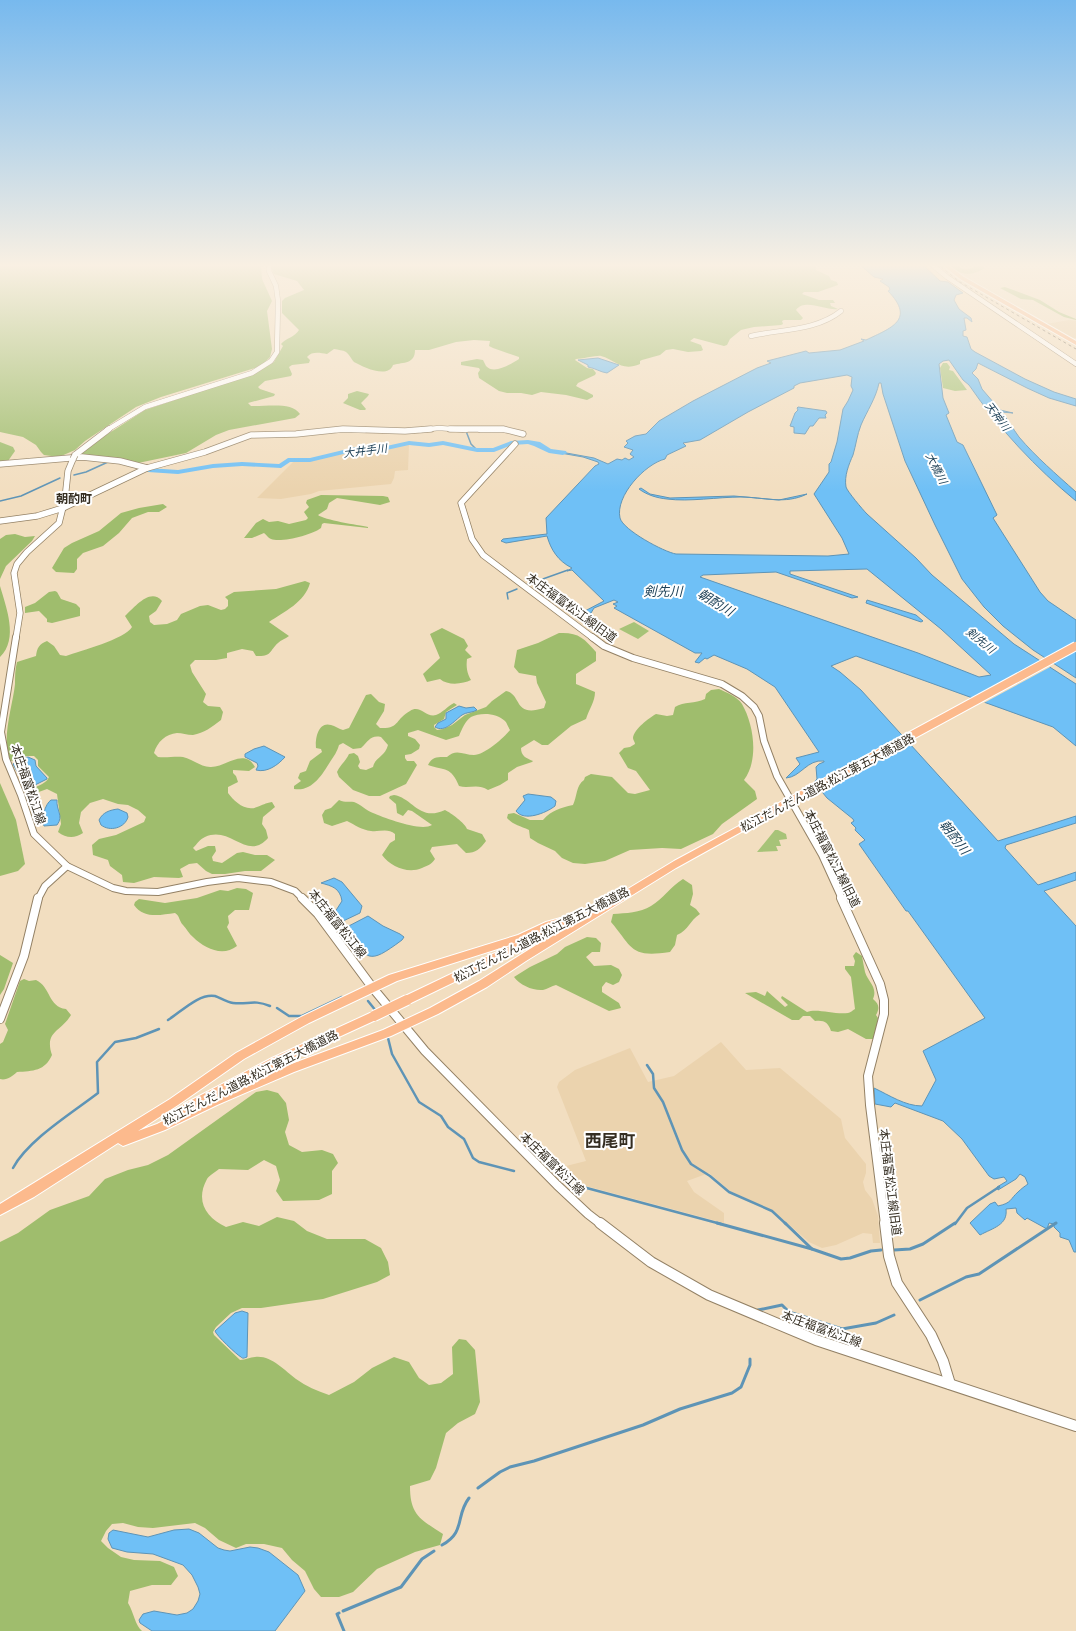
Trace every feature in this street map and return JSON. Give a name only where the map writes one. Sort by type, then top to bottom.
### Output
[{"type":"highway","name":"松江だんだん道路;松江第五大橋道路","points":[[0,1210],[124,1141],[276,1061],[472,970],[575,918],[1076,646]]},
{"type":"highway","points":[[124,1141],[161,1127],[290,1068],[347,1049],[404,1025],[452,1001],[483,984],[522,958],[677,863]]},
{"type":"highway","points":[[24,1196],[174,1102],[240,1056],[305,1020],[372,987],[447,960],[521,938],[549,925],[575,918]]},
{"type":"street","name":"本庄福富松江線","points":[[277,339],[277,352],[271,361],[252,373],[145,408],[84,446],[74,457],[68,471],[63,508],[59,523],[27,552],[17,564],[14,572],[20,613],[1,732],[6,759],[21,795],[34,834],[67,866],[113,888],[126,891],[158,892],[207,882],[238,878],[271,882],[295,891],[318,914],[372,987],[430,1056],[557,1185],[588,1214],[651,1262],[709,1295],[787,1329],[816,1340],[1076,1426]]},
{"type":"street","points":[[1039,339],[1076,364]]},
{"type":"street","points":[[0,521],[37,516],[63,508],[147,468],[205,452],[238,439],[257,434],[296,434],[355,428],[405,430],[438,428],[471,430],[503,429],[523,434]]},
{"type":"street","name":"本庄福富松江線旧道","points":[[515,444],[468,493],[461,503],[472,539],[482,555],[604,646],[633,658],[727,686],[750,702],[758,716],[764,741],[777,776],[822,855],[880,984],[884,1000],[884,1014],[868,1076],[870,1105],[889,1256],[897,1282],[931,1335],[943,1361],[950,1384]]},
{"type":"street","points":[[0,464],[82,457],[120,461],[147,468]]},
{"type":"street","points":[[0,1019],[24,956],[40,895],[45,886],[67,866]]},
{"type":"shaded area","points":[[403,445],[409,445],[408,470],[395,471],[391,484],[319,491],[311,494],[281,499],[257,498],[293,462],[310,461],[361,449],[386,450]]},
{"type":"shaded area","points":[[721,1042],[746,1070],[780,1068],[841,1119],[845,1138],[866,1164],[866,1173],[863,1182],[865,1190],[872,1199],[878,1216],[880,1243],[873,1243],[872,1234],[863,1233],[836,1245],[822,1248],[809,1242],[772,1210],[730,1191],[709,1173],[687,1181],[694,1192],[724,1213],[724,1223],[575,1183],[570,1178],[566,1166],[586,1161],[557,1087],[559,1082],[575,1070],[630,1048],[648,1082],[674,1076]]},
{"type":"green space","points":[[0,339],[271,339],[272,349],[270,357],[264,363],[255,368],[161,397],[136,407],[85,441],[75,450],[59,457],[44,455],[36,445],[23,437],[0,432]]},
{"type":"green space","points":[[693,339],[690,341],[701,345],[703,350],[688,352],[673,349],[666,350],[660,355],[640,361],[640,364],[628,367],[601,356],[576,359],[575,360],[587,368],[593,369],[596,373],[595,375],[578,383],[576,386],[593,395],[593,397],[587,400],[566,395],[541,392],[532,395],[499,391],[479,378],[479,368],[461,365],[461,362],[477,359],[483,360],[489,368],[498,369],[519,359],[519,357],[489,346],[490,341],[474,340],[456,342],[429,350],[415,350],[415,355],[408,362],[393,365],[390,369],[381,372],[358,364],[354,362],[346,352],[334,349],[327,354],[316,353],[309,355],[307,357],[310,360],[309,363],[292,365],[289,367],[292,374],[291,376],[265,381],[258,387],[275,394],[274,396],[248,403],[251,406],[291,407],[300,414],[295,418],[229,430],[216,435],[186,453],[138,463],[80,455],[86,448],[145,410],[256,373],[274,362],[283,346],[281,344],[285,340]]},
{"type":"green space","points":[[698,339],[730,339],[727,345],[724,346]]},
{"type":"green space","points":[[943,363],[947,363],[950,367],[949,370],[953,371],[967,390],[955,391],[943,388],[940,368]]},
{"type":"green space","points":[[357,391],[369,394],[361,403],[366,409],[365,410],[360,410],[343,403],[348,398],[348,394]]},
{"type":"green space","points":[[0,442],[13,447],[15,451],[8,461],[0,462]]},
{"type":"green space","points":[[321,495],[383,496],[388,497],[390,502],[380,505],[337,498],[329,503],[327,509],[318,515],[327,519],[368,528],[324,523],[317,531],[304,536],[289,539],[271,539],[264,533],[252,538],[244,538],[256,523],[263,519],[269,522],[278,521],[289,524],[306,520],[308,518],[304,512],[309,507],[306,503],[307,500]]},
{"type":"green space","points":[[163,504],[167,507],[159,512],[148,512],[132,518],[119,533],[103,546],[83,553],[77,559],[77,569],[74,573],[56,572],[52,568],[64,548],[99,531],[121,513]]},
{"type":"green space","points":[[15,534],[25,537],[35,536],[32,541],[6,566],[0,579],[0,539],[6,535]]},
{"type":"green space","points":[[305,581],[310,583],[304,596],[293,606],[269,622],[289,636],[279,642],[270,653],[265,656],[256,656],[253,651],[242,649],[227,653],[227,658],[216,660],[195,660],[190,665],[192,672],[206,694],[203,702],[208,706],[220,707],[223,712],[221,720],[201,733],[191,735],[177,733],[169,735],[160,742],[154,753],[158,757],[183,757],[203,766],[210,767],[222,765],[240,758],[251,761],[255,767],[249,771],[233,770],[238,782],[228,787],[228,793],[240,805],[248,808],[257,807],[272,802],[275,807],[263,817],[262,824],[266,830],[268,838],[260,844],[253,846],[246,845],[223,835],[214,835],[203,838],[193,848],[196,851],[208,846],[215,846],[216,851],[212,857],[213,861],[222,863],[237,853],[243,852],[255,855],[267,855],[275,860],[261,871],[212,874],[197,863],[189,864],[180,869],[183,877],[154,877],[134,883],[123,882],[122,875],[110,866],[108,860],[93,855],[92,845],[99,839],[116,835],[144,822],[146,817],[138,810],[128,805],[118,804],[103,799],[90,803],[81,812],[79,823],[83,833],[70,837],[64,836],[58,832],[61,824],[57,794],[47,789],[36,793],[33,792],[33,788],[44,783],[49,777],[38,766],[38,760],[34,756],[27,756],[11,761],[8,753],[8,723],[14,693],[15,670],[17,662],[36,656],[39,647],[42,643],[47,641],[54,646],[60,655],[66,656],[121,636],[132,627],[125,616],[137,604],[147,597],[157,597],[162,601],[156,611],[149,616],[150,622],[154,625],[167,624],[177,620],[181,614],[200,606],[208,605],[221,610],[225,609],[228,606],[228,600],[225,597],[234,592],[276,589]]},
{"type":"green space","points":[[0,586],[8,613],[10,632],[6,650],[0,657]]},
{"type":"green space","points":[[55,591],[61,599],[76,604],[80,608],[80,616],[52,623],[47,622],[47,619],[39,611],[25,613],[25,607],[35,603],[49,592]]},
{"type":"green space","points":[[634,622],[649,631],[638,639],[619,629]]},
{"type":"green space","points":[[442,628],[464,639],[468,646],[465,650],[472,657],[467,659],[467,667],[471,680],[456,684],[447,683],[440,679],[427,682],[423,674],[440,658],[430,634]]},
{"type":"green space","points":[[559,633],[566,633],[580,637],[596,652],[596,661],[576,674],[576,684],[595,692],[593,702],[586,719],[571,726],[548,745],[542,745],[534,740],[521,748],[523,755],[533,761],[517,767],[508,773],[508,780],[500,785],[488,790],[477,786],[459,786],[450,772],[428,765],[434,759],[439,757],[447,757],[450,754],[457,752],[474,755],[483,752],[499,741],[510,730],[502,718],[489,714],[479,714],[471,717],[465,723],[459,736],[446,740],[418,730],[408,733],[408,736],[415,739],[420,745],[419,749],[411,754],[405,755],[405,758],[407,761],[414,761],[417,765],[406,784],[380,796],[369,796],[353,790],[339,777],[337,772],[349,754],[354,753],[358,756],[360,762],[358,766],[360,769],[366,770],[373,767],[376,761],[387,749],[388,745],[381,737],[374,737],[370,739],[361,748],[353,749],[343,743],[339,745],[334,756],[316,782],[306,788],[294,789],[294,786],[301,781],[298,778],[300,773],[306,771],[310,761],[322,752],[321,749],[316,748],[316,740],[320,728],[327,724],[343,730],[349,728],[366,695],[371,694],[379,702],[385,704],[384,711],[376,724],[380,728],[391,727],[405,714],[414,709],[420,710],[429,715],[436,715],[454,703],[457,705],[446,712],[444,719],[434,725],[437,730],[443,729],[452,725],[465,715],[486,707],[506,691],[511,693],[519,704],[527,710],[544,708],[546,702],[537,683],[536,676],[519,673],[514,667],[517,650],[538,643]]},
{"type":"green space","points":[[719,689],[738,699],[746,712],[752,732],[753,753],[749,772],[744,780],[755,791],[757,799],[722,824],[713,834],[681,849],[662,848],[630,850],[605,861],[585,864],[573,863],[562,858],[555,851],[530,838],[529,830],[514,824],[507,818],[508,814],[514,813],[530,820],[543,820],[556,810],[573,805],[579,785],[585,777],[591,774],[612,777],[628,793],[635,794],[650,790],[636,771],[628,768],[619,753],[624,748],[635,744],[633,738],[636,731],[642,724],[656,714],[667,716],[673,715],[675,707],[678,705],[705,699],[706,694],[711,690]]},
{"type":"green space","points":[[0,783],[16,820],[25,864],[18,871],[0,876]]},
{"type":"green space","points":[[394,795],[401,797],[422,811],[436,813],[445,810],[461,821],[467,829],[482,834],[486,841],[478,850],[469,853],[466,853],[457,844],[432,847],[430,851],[435,859],[432,863],[417,870],[406,870],[390,863],[382,855],[390,843],[395,840],[395,834],[392,832],[368,830],[347,821],[332,826],[324,823],[322,815],[325,810],[331,808],[339,800],[354,802],[371,812],[403,824],[420,827],[432,825],[412,811],[408,810],[403,816],[397,813],[396,804],[389,798],[390,796]]},
{"type":"green space","points":[[775,830],[786,834],[787,839],[779,840],[781,846],[776,846],[778,851],[757,852]]},
{"type":"green space","points":[[683,879],[692,885],[693,894],[690,905],[700,914],[684,931],[677,935],[675,945],[670,952],[647,954],[634,949],[611,922],[613,914],[633,912],[647,908]]},
{"type":"green space","points":[[237,888],[246,889],[253,893],[249,910],[235,910],[228,916],[229,923],[227,927],[237,946],[226,951],[214,950],[203,945],[190,934],[175,913],[158,915],[147,914],[134,905],[139,899],[165,903],[197,898],[220,890],[228,891]]},
{"type":"green space","points":[[587,937],[596,938],[601,943],[600,952],[592,952],[586,957],[594,966],[611,965],[619,969],[622,975],[619,982],[613,985],[606,982],[602,987],[602,992],[619,1003],[621,1008],[609,1011],[556,985],[539,990],[523,985],[514,977],[530,967],[557,954],[565,947]]},
{"type":"green space","points":[[856,952],[862,956],[866,976],[874,991],[873,999],[878,1006],[875,1039],[866,1039],[848,1029],[838,1032],[831,1031],[825,1022],[815,1021],[810,1016],[803,1016],[799,1020],[792,1020],[745,993],[756,992],[765,996],[767,991],[785,1007],[788,1005],[781,998],[782,996],[807,1012],[816,1011],[849,1013],[855,1009],[851,977],[845,969],[845,966],[854,966],[855,961],[853,956]]},
{"type":"green space","points":[[0,955],[13,963],[4,989],[0,995]]},
{"type":"green space","points":[[24,979],[29,981],[36,980],[41,983],[56,1005],[66,1009],[71,1015],[52,1036],[50,1047],[52,1055],[46,1064],[38,1069],[17,1072],[7,1079],[0,1079],[0,1044],[3,1042],[8,1030],[5,1024],[20,981]]},
{"type":"green space","points":[[267,1090],[278,1093],[286,1103],[289,1120],[285,1132],[289,1145],[302,1152],[322,1150],[333,1154],[338,1163],[332,1171],[332,1194],[319,1200],[283,1201],[276,1191],[280,1180],[276,1166],[264,1160],[248,1170],[219,1169],[209,1177],[202,1195],[204,1208],[213,1219],[226,1227],[243,1222],[259,1226],[277,1217],[294,1221],[307,1231],[327,1239],[365,1239],[381,1248],[388,1262],[390,1275],[377,1282],[323,1299],[261,1308],[242,1308],[231,1313],[216,1327],[213,1332],[214,1335],[240,1360],[251,1357],[266,1358],[277,1364],[304,1384],[329,1395],[354,1382],[372,1368],[394,1357],[409,1362],[419,1378],[429,1385],[441,1383],[453,1374],[452,1347],[459,1339],[466,1340],[475,1350],[480,1402],[475,1414],[458,1423],[446,1433],[436,1468],[430,1480],[410,1486],[410,1496],[414,1510],[422,1520],[443,1534],[440,1545],[415,1552],[377,1569],[353,1592],[339,1597],[321,1597],[314,1589],[305,1571],[292,1560],[282,1548],[264,1544],[246,1544],[236,1548],[219,1540],[205,1528],[195,1523],[153,1528],[138,1527],[123,1523],[112,1524],[106,1531],[101,1541],[108,1548],[121,1557],[134,1560],[160,1561],[174,1567],[178,1576],[171,1585],[152,1585],[130,1591],[128,1603],[138,1626],[142,1631],[0,1631],[0,1242],[18,1233],[50,1210],[89,1196],[105,1179],[128,1170],[148,1165],[168,1155],[256,1092]]},
{"type":"water","points":[[861,339],[968,339],[971,349],[975,352],[1025,379],[1054,392],[1076,399],[1076,406],[1049,398],[978,363],[976,369],[972,373],[978,379],[982,389],[1000,410],[1013,413],[1001,412],[1019,437],[1046,465],[1076,492],[1076,501],[1032,461],[1005,432],[969,385],[963,380],[949,360],[943,361],[939,364],[943,398],[949,413],[946,415],[957,442],[963,445],[997,515],[993,518],[1040,592],[1048,601],[1076,620],[1076,678],[1033,650],[1003,626],[984,607],[962,579],[905,461],[883,394],[881,383],[879,383],[874,399],[863,420],[847,470],[846,487],[867,514],[916,558],[932,575],[1014,644],[1076,684],[1076,746],[1053,727],[856,656],[831,666],[861,690],[998,841],[1076,816],[1076,823],[1006,845],[1005,848],[1038,885],[1076,872],[1076,880],[1044,891],[1076,926],[1076,1252],[1074,1252],[1069,1240],[1060,1237],[1060,1233],[1054,1227],[1054,1224],[1049,1223],[1047,1229],[1027,1218],[1025,1220],[1017,1213],[1016,1208],[1006,1209],[1005,1219],[999,1225],[980,1235],[970,1223],[990,1204],[995,1202],[998,1206],[1008,1202],[1028,1184],[1025,1177],[1020,1174],[1016,1179],[998,1190],[997,1187],[1007,1181],[1004,1177],[994,1179],[989,1176],[962,1139],[943,1121],[895,1103],[891,1107],[875,1104],[874,1088],[903,1102],[916,1106],[922,1106],[936,1080],[923,1051],[985,1018],[908,911],[906,911],[859,844],[865,840],[855,830],[856,828],[851,823],[854,821],[853,819],[827,798],[814,782],[817,779],[816,767],[824,761],[818,761],[808,765],[796,775],[786,778],[800,764],[796,758],[819,752],[775,687],[747,669],[714,655],[707,659],[705,658],[699,663],[695,662],[702,653],[695,653],[614,608],[617,606],[613,604],[618,602],[614,600],[594,608],[591,613],[585,615],[583,612],[604,601],[572,570],[567,571],[572,568],[556,555],[547,536],[506,543],[501,541],[503,539],[547,534],[546,518],[595,466],[599,464],[598,462],[583,457],[549,451],[550,450],[594,458],[608,464],[617,459],[622,460],[625,458],[629,460],[634,457],[630,454],[633,450],[624,447],[628,443],[626,441],[635,436],[646,434],[659,421],[693,401],[757,368],[771,363],[767,361],[806,351],[809,353],[840,350],[864,341]],"holes":[[[847,375],[852,377],[851,386],[853,390],[843,409],[837,442],[829,464],[829,472],[814,494],[842,538],[849,554],[828,556],[676,554],[645,540],[623,523],[620,518],[622,500],[633,482],[649,467],[665,459],[667,455],[686,446],[683,443],[700,440],[748,412],[794,388],[794,386],[800,383]],[[867,569],[941,629],[991,675],[979,677],[918,653],[700,577],[703,575],[776,572],[852,598],[858,597],[790,574],[790,571]]]},
{"type":"water","points":[[598,358],[619,365],[607,373],[588,367],[588,365],[578,360]]},
{"type":"water","points":[[798,407],[826,411],[826,418],[819,418],[813,426],[810,426],[805,434],[794,433],[794,427],[790,426]]},
{"type":"water","points":[[641,488],[650,494],[670,498],[749,497],[694,500],[663,499],[645,493],[639,489]]},
{"type":"water","points":[[807,494],[790,499],[780,500]]},
{"type":"water","points":[[867,600],[916,615],[923,621],[921,622],[866,603]]},
{"type":"water","points":[[459,706],[466,708],[474,707],[477,710],[464,714],[446,727],[435,727],[438,723],[446,719],[446,713]]},
{"type":"water","points":[[264,746],[285,757],[272,768],[260,771],[256,770],[258,766],[257,763],[245,757],[245,754]]},
{"type":"water","points":[[28,757],[35,760],[36,766],[47,778],[29,788],[24,784],[13,764],[19,759]]},
{"type":"water","points":[[528,794],[551,797],[556,801],[555,806],[541,814],[524,816],[516,811],[525,800],[523,796]]},
{"type":"water","points":[[51,800],[57,800],[60,819],[57,825],[44,826],[44,812]]},
{"type":"water","points":[[118,809],[127,813],[128,817],[124,824],[117,828],[109,828],[101,825],[99,820],[105,813]]},
{"type":"water","points":[[334,878],[342,882],[362,906],[360,913],[339,923],[333,915],[342,901],[341,897],[335,888],[321,883]]},
{"type":"water","points":[[368,916],[404,937],[382,954],[369,956],[358,947],[343,929]]},
{"type":"water","points":[[242,1311],[248,1313],[247,1357],[244,1358],[231,1349],[215,1331],[235,1313]]},
{"type":"water","points":[[189,1529],[199,1533],[218,1548],[224,1550],[230,1551],[250,1547],[269,1552],[298,1575],[305,1591],[275,1631],[152,1631],[140,1623],[139,1620],[143,1614],[154,1611],[177,1615],[187,1613],[193,1609],[198,1601],[200,1594],[198,1587],[192,1575],[183,1565],[153,1554],[127,1552],[112,1548],[108,1539],[109,1533],[113,1530],[148,1537],[174,1530]]},
{"type":"pier","points":[[1044,661],[1052,666],[982,704],[971,700]]},
{"type":"pier","points":[[905,736],[911,743],[821,792],[816,784]]},
{"type":"waterway","points":[[466,431],[471,444],[477,450]]},
{"type":"waterway","name":"大井手川","points":[[148,470],[178,472],[213,466],[242,464],[281,466],[288,460],[310,460],[360,448],[382,449],[409,443],[429,445],[443,443],[477,450],[494,450],[511,443],[528,442],[537,444],[549,451],[563,453]]},
{"type":"waterway","name":"大井手川","points":[[74,475],[86,472],[108,462]]},
{"type":"waterway","name":"大井手川","points":[[0,501],[21,496],[60,478]]},
{"type":"waterway","points":[[526,585],[568,570]]},
{"type":"waterway","points":[[508,599],[507,593],[517,589]]},
{"type":"waterway","points":[[168,1020],[190,1004],[203,997],[209,996],[215,996],[233,1003],[259,1003],[270,1006]]},
{"type":"waterway","points":[[277,1008],[289,1016],[302,1016],[342,997]]},
{"type":"waterway","points":[[368,1001],[376,1011]]},
{"type":"waterway","points":[[13,1168],[29,1147],[40,1137],[98,1093],[97,1062],[115,1042],[136,1038],[159,1029]]},
{"type":"waterway","points":[[388,1038],[392,1054],[419,1102],[441,1116],[448,1127],[464,1139],[473,1158],[479,1162],[514,1171]]},
{"type":"waterway","points":[[647,1065],[653,1074],[654,1088],[663,1102],[682,1150],[691,1164],[710,1176],[729,1192],[772,1211],[786,1224]]},
{"type":"waterway","points":[[583,1187],[721,1224]]},
{"type":"waterway","points":[[955,1224],[967,1208],[999,1187]]},
{"type":"waterway","points":[[717,1223],[812,1249]]},
{"type":"waterway","points":[[785,1223],[812,1249]]},
{"type":"waterway","points":[[894,1250],[910,1249],[923,1244],[955,1223]]},
{"type":"waterway","points":[[920,1300],[966,1277],[979,1274],[1056,1223],[1054,1224]]},
{"type":"waterway","points":[[812,1249],[841,1259],[850,1258],[871,1251],[881,1250]]},
{"type":"waterway","points":[[758,1310],[782,1305],[789,1312],[842,1329],[876,1323],[894,1315]]},
{"type":"waterway","points":[[478,1488],[500,1472],[510,1467],[534,1461],[643,1425],[680,1409],[732,1393],[741,1387],[750,1365],[750,1359]]},
{"type":"waterway","points":[[442,1545],[454,1535],[462,1511],[469,1498]]},
{"type":"waterway","points":[[343,1611],[401,1587],[422,1559],[434,1551]]},
{"type":"waterway","points":[[339,1613],[337,1614],[344,1631]]},
{"type":"railway","points":[[1059,339],[1076,349]]},
{"type":"district","name":"朝酌町","points":[[74,498]]},
{"type":"district","name":"西尾町","points":[[610,1140]]},
{"type":"water label","name":"天神川","points":[[998,416]]},
{"type":"water label","name":"大橋川","points":[[937,468]]},
{"type":"water label","name":"剣先川","points":[[663,591]]},
{"type":"water label","name":"朝酌川","points":[[716,602]]},
{"type":"water label","name":"剣先川","points":[[981,640]]},
{"type":"water label","name":"朝酌川","points":[[955,837]]}]
